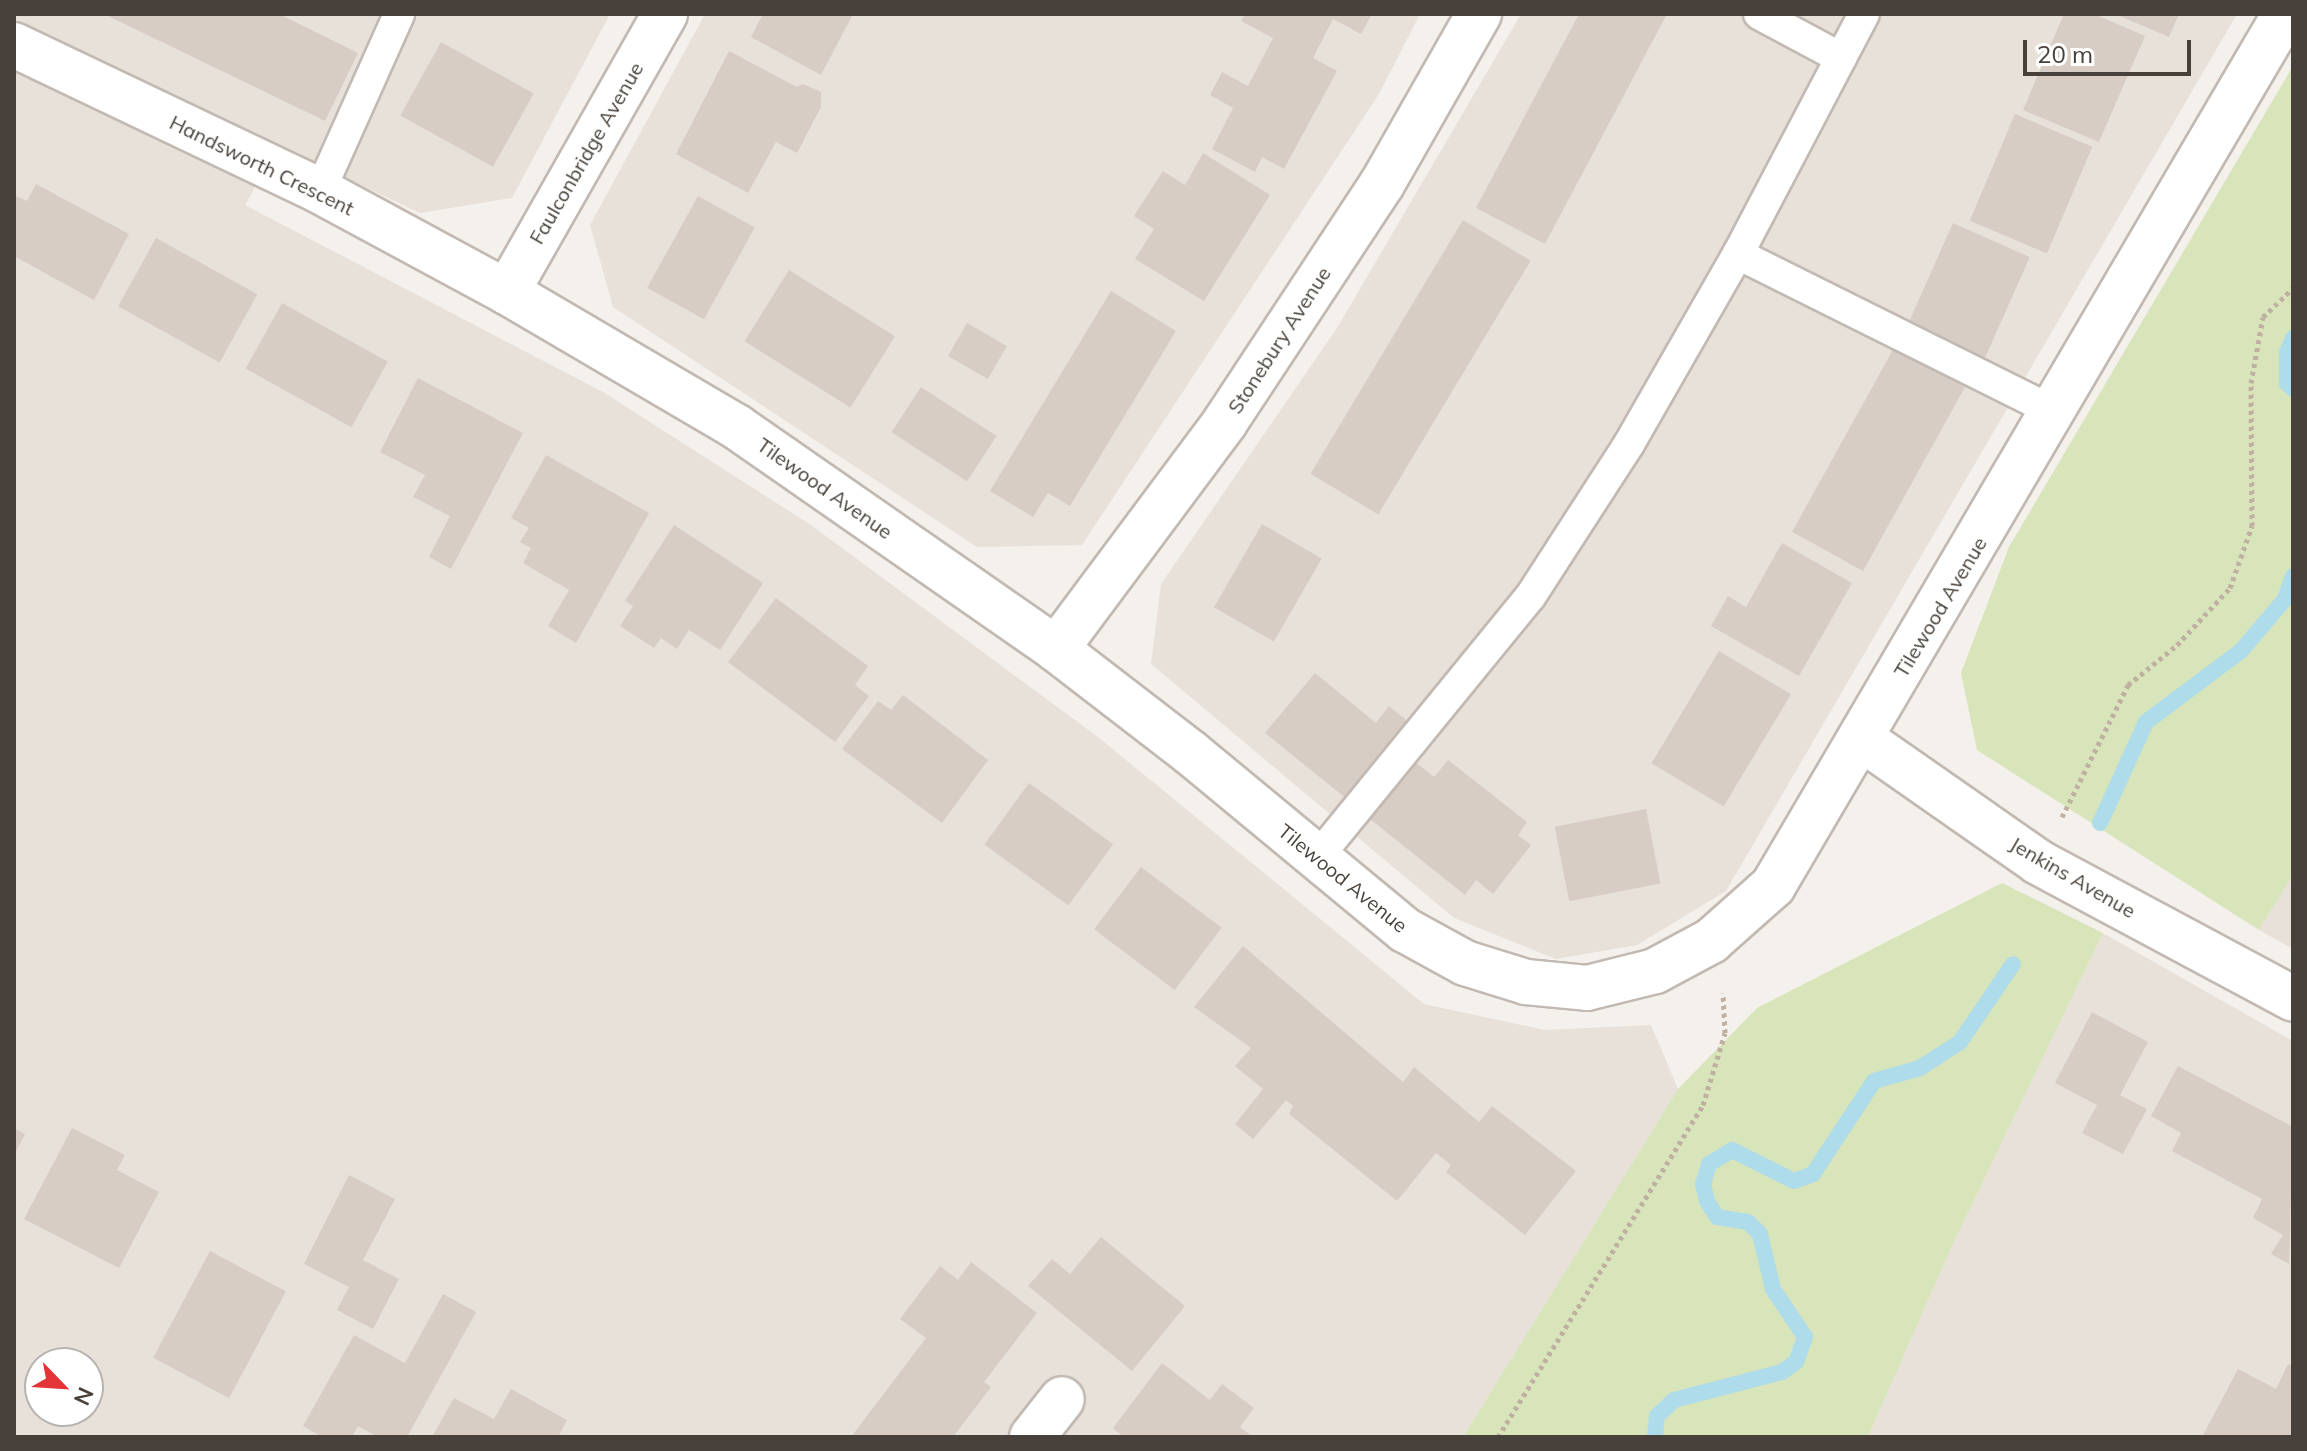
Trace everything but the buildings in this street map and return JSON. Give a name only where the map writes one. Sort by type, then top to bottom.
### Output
[{"type":"street","name":"Faulconbridge Avenue","points":[[507,292],[665,14]]},
{"type":"street","name":"Stonebury Avenue","points":[[1056,649],[1225,422],[1382,184],[1479,14]]},
{"type":"street","name":"Tilewood Avenue","points":[[507,292],[737,427],[1056,649],[1191,753],[1405,930],[1465,963],[1526,982],[1587,988],[1655,971],[1700,947],[1773,886],[2055,412],[2285,14]]},
{"type":"street","name":"Handsworth Crescent","points":[[14,45],[320,191],[507,292]]},
{"type":"street","name":"Jenkins Avenue","points":[[1862,739],[2038,862],[2096,890],[2293,999]]},
{"type":"street","points":[[1032,1437],[1062,1399]]},
{"type":"lane","points":[[320,191],[399,14]]},
{"type":"lane","points":[[1759,14],[1841,58]]},
{"type":"lane","points":[[1316,859],[1530,597],[1629,444],[1738,254],[1864,14]]},
{"type":"lane","points":[[1738,254],[2055,412]]},
{"type":"path","points":[[2038,862],[2128,685],[2177,645],[2230,588],[2252,526],[2251,383],[2263,317],[2293,288]]},
{"type":"path","points":[[1498,1437],[1703,1105],[1725,1033],[1723,983],[1700,947]]},
{"type":"shaded area","points":[[14,14],[610,14],[512,198],[420,213],[278,146],[245,205],[603,392],[811,525],[1098,737],[1424,1004],[1545,1030],[1651,1025],[1678,1089],[1463,1437],[14,1437]]},
{"type":"shaded area","points":[[705,14],[1420,14],[1379,94],[1082,545],[977,547],[613,307],[590,225]]},
{"type":"shaded area","points":[[1521,14],[2237,14],[1726,891],[1637,945],[1556,959],[1454,918],[1151,664],[1161,584],[1337,328]]},
{"type":"shaded area","points":[[2293,875],[2293,949],[2259,930]]},
{"type":"shaded area","points":[[2103,933],[2293,1041],[2293,1437],[1868,1437],[1952,1246]]},
{"type":"green space","points":[[2293,66],[2293,875],[2259,930],[1977,750],[1961,673],[2009,547]]},
{"type":"green space","points":[[2002,883],[2103,933],[1952,1246],[1868,1437],[1463,1437],[1678,1089],[1757,1008]]},
{"type":"waterway","points":[[2293,338],[2287,353],[2287,383],[2293,389]]},
{"type":"waterway","points":[[2100,823],[2146,722],[2241,651],[2285,599],[2293,576]]},
{"type":"waterway","points":[[1655,1437],[1657,1416],[1674,1400],[1782,1372],[1796,1362],[1805,1337],[1773,1289],[1760,1234],[1748,1222],[1717,1217],[1707,1201],[1703,1184],[1709,1164],[1732,1150],[1794,1181],[1813,1174],[1874,1081],[1920,1068],[1960,1042],[2013,964]]}]
